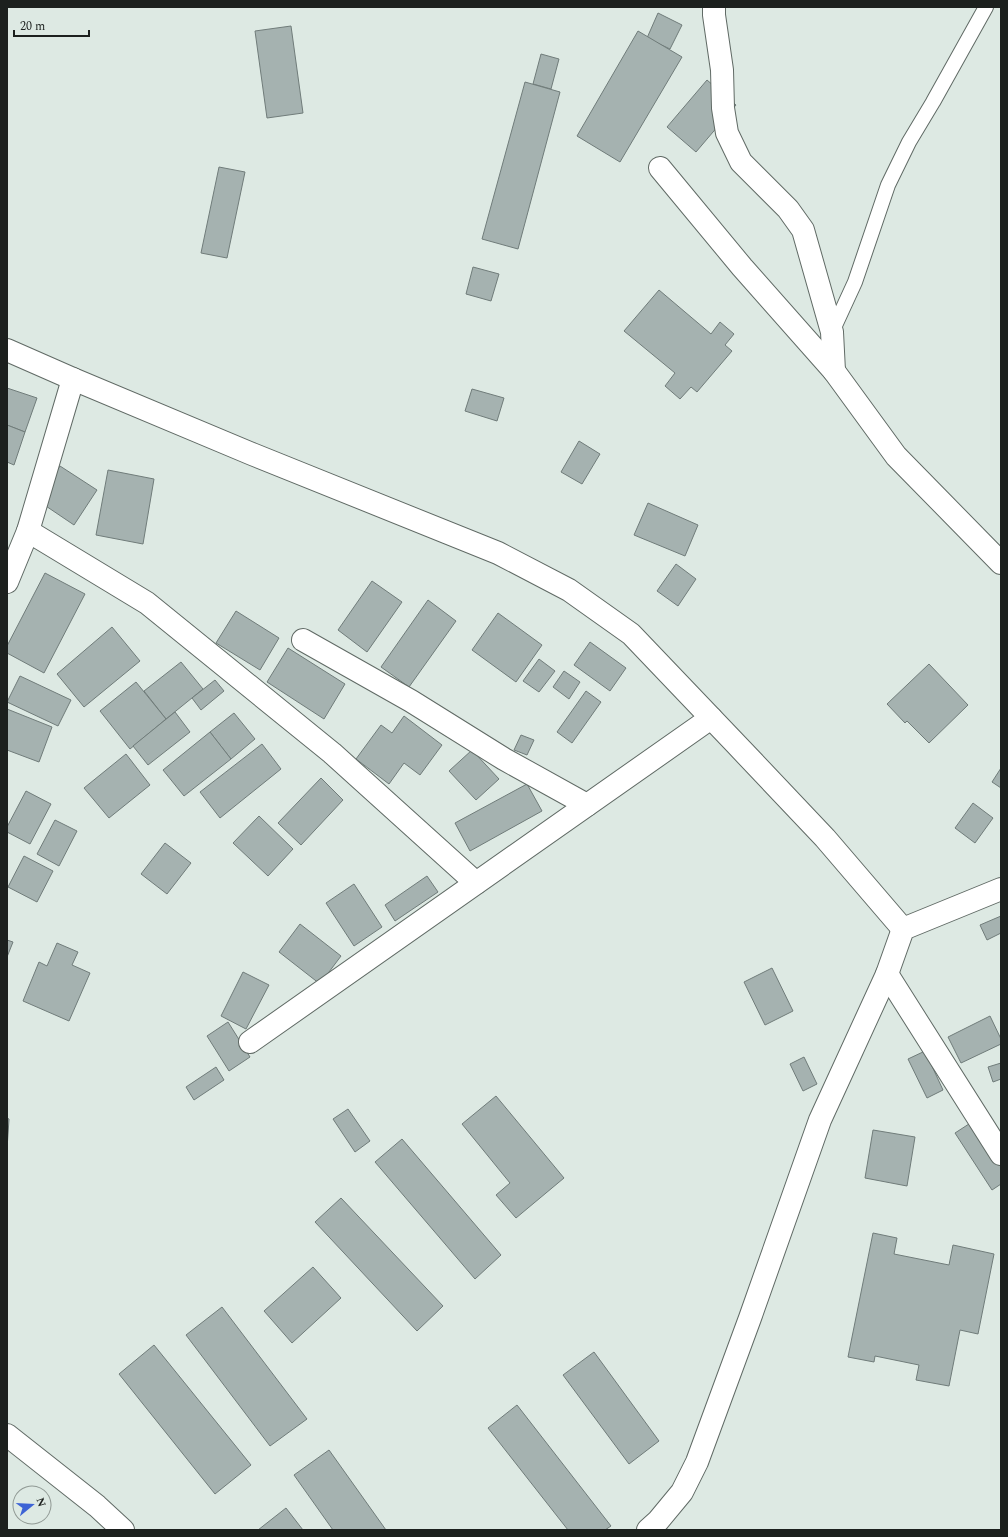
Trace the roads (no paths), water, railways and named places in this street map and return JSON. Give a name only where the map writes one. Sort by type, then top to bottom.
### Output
[{"type":"street","points":[[714,7],[722,70],[723,108],[727,133],[742,162],[788,208],[803,230],[832,332],[834,371]]},
{"type":"street","points":[[660,168],[742,267],[834,371],[896,456],[1001,563]]},
{"type":"street","points":[[7,350],[252,454],[498,553],[569,590],[631,634],[824,838],[903,929]]},
{"type":"street","points":[[7,582],[28,531],[73,379]]},
{"type":"street","points":[[28,531],[147,602],[332,753],[476,882]]},
{"type":"street","points":[[303,640],[411,701],[504,759],[587,805]]},
{"type":"street","points":[[250,1042],[476,882],[712,718]]},
{"type":"street","points":[[648,1530],[658,1521],[682,1492],[697,1462],[820,1120],[887,974],[903,929],[1001,889]]},
{"type":"street","points":[[887,974],[1001,1154]]},
{"type":"street","points":[[7,1435],[96,1506],[123,1530]]},
{"type":"lane","points":[[832,332],[855,282],[888,185],[908,142],[933,102],[986,7]]}]
